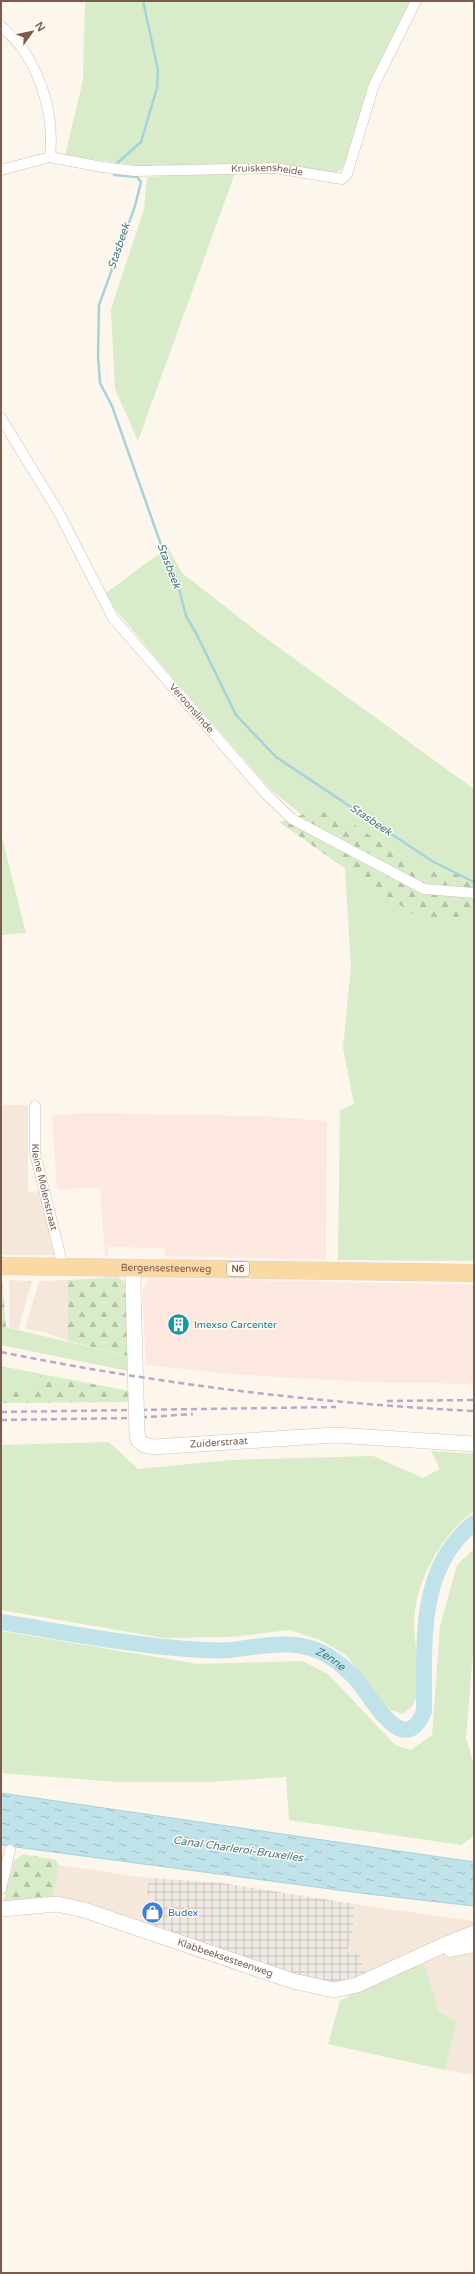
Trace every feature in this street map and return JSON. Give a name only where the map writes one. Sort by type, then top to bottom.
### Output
[{"type":"main road","name":"Bergensesteenweg","points":[[1,1266],[474,1273]]},
{"type":"street","name":"Kruiskensheide","points":[[1,170],[50,157],[102,167],[136,171],[275,168],[342,179],[347,174],[374,86],[416,1]]},
{"type":"street","points":[[1,26],[22,47],[39,81],[50,113],[52,137],[50,157]]},
{"type":"street","name":"Veroonslinde","points":[[1,418],[58,512],[113,618],[265,793],[292,819],[424,889],[474,893]]},
{"type":"street","name":"Kleine Molenstraat","points":[[35,1106],[35,1153],[63,1266]]},
{"type":"street","name":"Zuiderstraat","points":[[134,1267],[133,1288],[137,1431],[138,1440],[144,1445],[154,1446],[335,1435],[474,1444]]},
{"type":"street","points":[[1,1889],[10,1850]]},
{"type":"street","name":"Klabbeeksesteenweg","points":[[1,1909],[57,1904],[84,1910],[293,1981],[334,1990],[358,1985],[444,1945],[474,1933]]},
{"type":"street","points":[[444,1945],[450,1952],[474,1947]]},
{"type":"shaded area","points":[[1,1105],[28,1105],[28,1192],[40,1191],[58,1255],[1,1255]]},
{"type":"shaded area","points":[[89,1113],[261,1116],[327,1121],[326,1259],[165,1256],[164,1248],[108,1247],[108,1255],[105,1255],[100,1188],[57,1189],[52,1115]]},
{"type":"shaded area","points":[[150,1278],[474,1285],[474,1384],[364,1382],[231,1374],[146,1365],[142,1291]]},
{"type":"shaded area","points":[[9,1280],[32,1281],[18,1330],[9,1327]]},
{"type":"shaded area","points":[[68,1280],[68,1341],[44,1332],[25,1329],[39,1281]]},
{"type":"shaded area","points":[[59,1865],[149,1878],[147,1894],[155,1897],[146,1924],[53,1898]]},
{"type":"shaded area","points":[[149,1878],[222,1883],[354,1904],[353,1929],[347,1952],[360,1954],[365,1977],[337,1985],[313,1984],[146,1924],[155,1897],[147,1894]]},
{"type":"shaded area","points":[[354,1904],[474,1921],[474,1927],[445,1939],[474,1949],[474,2075],[445,2070],[457,2021],[439,2012],[425,1966],[409,1952],[365,1977],[347,1953],[353,1929]]},
{"type":"green space","points":[[85,1],[413,1],[347,162],[341,170],[334,173],[271,163],[142,166],[65,156],[83,80]]},
{"type":"green space","points":[[235,173],[138,441],[115,389],[111,309],[144,209],[147,177]]},
{"type":"green space","points":[[168,547],[182,573],[267,639],[474,789],[474,874],[423,870],[334,812],[302,815],[270,789],[115,609],[106,593]]},
{"type":"green space","points":[[334,812],[423,870],[474,874],[474,921],[424,921],[360,879],[279,822],[308,813]]},
{"type":"green space","points":[[1,833],[26,933],[1,935]]},
{"type":"green space","points":[[345,869],[424,921],[474,921],[474,1261],[338,1260],[340,1110],[354,1104],[343,1048],[351,967]]},
{"type":"green space","points":[[2,1277],[6,1328],[1,1326]]},
{"type":"green space","points":[[117,1277],[124,1281],[128,1292],[128,1356],[68,1341],[68,1280]]},
{"type":"green space","points":[[1,1326],[128,1356],[128,1371],[1,1345]]},
{"type":"green space","points":[[1,1366],[41,1374],[36,1388],[1,1388]]},
{"type":"green space","points":[[41,1374],[130,1391],[130,1402],[1,1403],[1,1388],[35,1388]]},
{"type":"green space","points":[[109,1442],[138,1469],[231,1460],[373,1456],[423,1478],[440,1469],[431,1451],[474,1454],[474,1511],[451,1533],[432,1560],[425,1575],[416,1605],[414,1630],[419,1676],[416,1698],[411,1707],[403,1714],[391,1710],[382,1702],[346,1655],[320,1640],[290,1630],[231,1637],[164,1638],[1,1610],[1,1445]]},
{"type":"green space","points":[[474,1549],[474,1641],[466,1738],[474,1765],[474,1836],[461,1845],[289,1820],[286,1777],[206,1782],[116,1782],[1,1773],[1,1631],[198,1664],[303,1661],[328,1674],[395,1745],[411,1750],[432,1735],[440,1626],[457,1565]]},
{"type":"green space","points":[[23,1854],[56,1860],[59,1865],[53,1898],[3,1903],[14,1861]]},
{"type":"green space","points":[[421,1962],[425,1966],[439,2012],[457,2021],[445,2070],[328,2044],[340,2001],[355,1992]]},
{"type":"water","name":"Canal Charleroi-Bruxelles","points":[[1,1793],[474,1862],[474,1906],[368,1894],[1,1845]]},
{"type":"waterway","name":"Stasbeek","points":[[115,165],[141,142],[157,88],[158,70],[143,1]]},
{"type":"waterway","name":"Stasbeek","points":[[114,175],[137,177],[141,182],[135,206],[99,305],[98,356],[100,383],[112,406],[165,556],[176,577],[186,616],[197,635],[236,715],[276,757],[432,861],[474,882]]},
{"type":"waterway","name":"Zenne","points":[[1,1622],[117,1641],[187,1649],[224,1650],[283,1644],[305,1647],[321,1652],[342,1666],[362,1686],[388,1720],[398,1727],[407,1730],[416,1725],[424,1711],[425,1635],[433,1585],[442,1562],[455,1542],[474,1523]]},
{"type":"railway","points":[[1,1352],[177,1383],[355,1403],[474,1411]]},
{"type":"railway","points":[[387,1401],[474,1400]]},
{"type":"railway","points":[[1,1412],[336,1407]]},
{"type":"railway","points":[[1,1420],[133,1418],[193,1414]]},
{"type":"place","name":"Imexso Carcenter","points":[[178,1325]]},
{"type":"place","name":"Budex","points":[[153,1913]]}]
